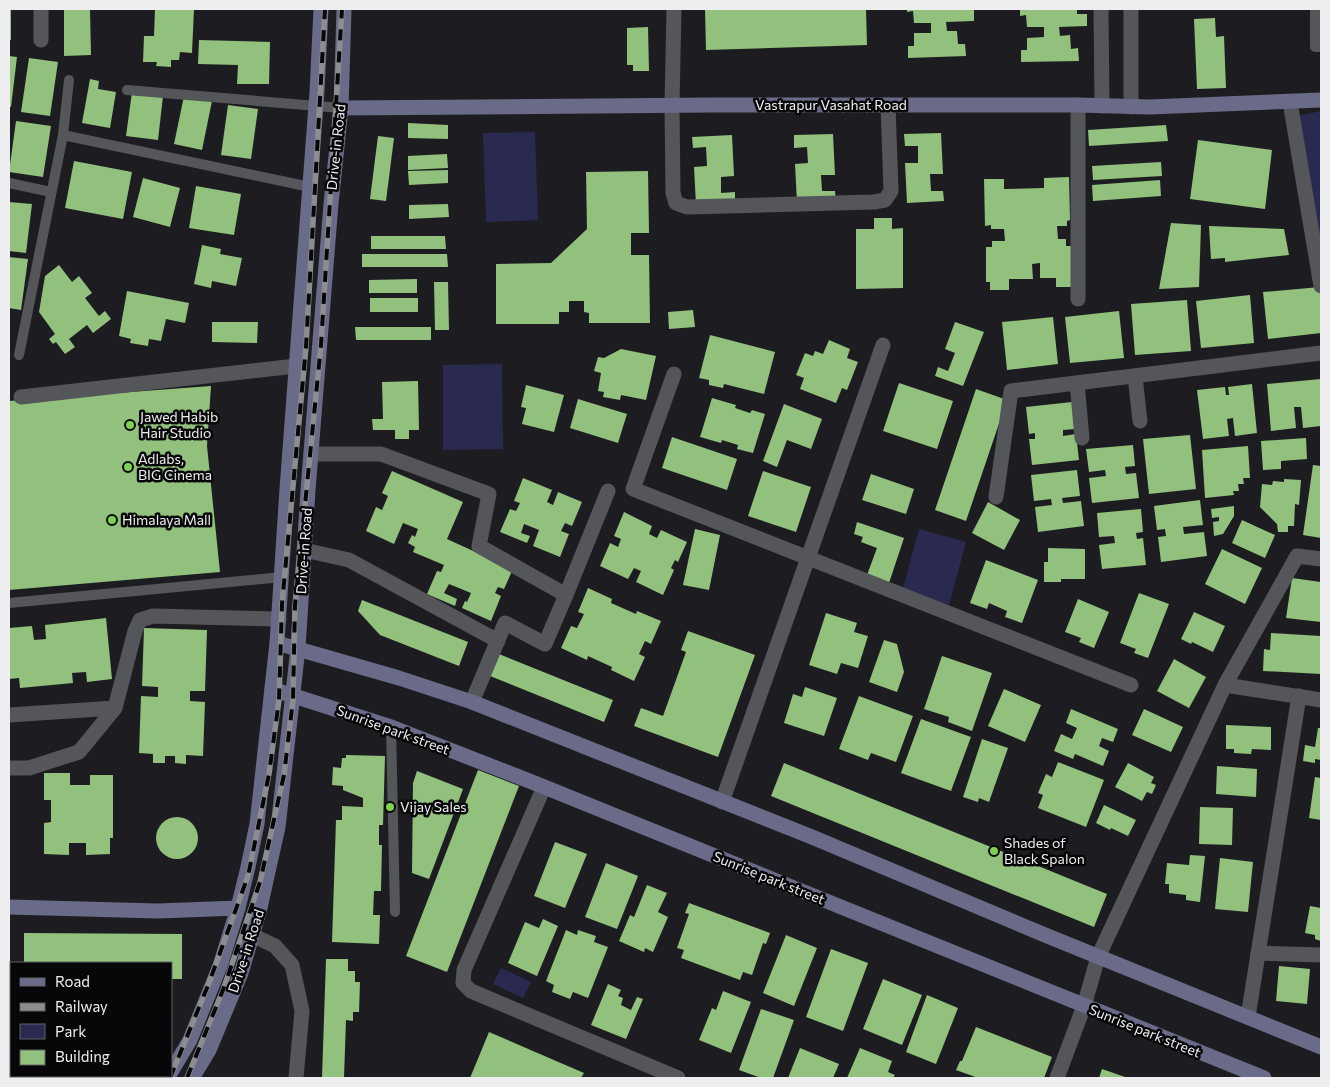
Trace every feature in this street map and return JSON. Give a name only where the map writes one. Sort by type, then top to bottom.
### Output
[{"type":"main road","name":"Drive-in Road","points":[[172,1070],[190,1040],[220,966],[238,908],[257,824],[279,619],[316,106],[321,9]]},
{"type":"main road","name":"Drive-in Road","points":[[192,1078],[209,1050],[241,973],[260,912],[278,827],[298,648],[311,454],[331,204],[341,108],[344,9]]},
{"type":"main road","name":"Vastrapur Vasahat Road","points":[[341,108],[672,105],[1078,105],[1150,107],[1321,100]]},
{"type":"main road","points":[[277,643],[400,678],[472,702],[812,837],[1098,957],[1321,1047]]},
{"type":"main road","name":"Sunrise park street","points":[[272,689],[391,727],[1264,1078]]},
{"type":"main road","points":[[9,907],[158,911],[238,908]]},
{"type":"street","points":[[41,9],[41,40]]},
{"type":"street","points":[[674,9],[672,105],[673,193],[676,203],[688,207],[874,202],[885,200],[891,191],[888,105]]},
{"type":"street","points":[[1101,9],[1102,106]]},
{"type":"street","points":[[1131,9],[1131,107]]},
{"type":"street","points":[[1290,102],[1321,286]]},
{"type":"street","points":[[1078,105],[1078,299]]},
{"type":"street","points":[[722,802],[883,345]]},
{"type":"street","points":[[996,497],[1011,391],[1321,353]]},
{"type":"street","points":[[21,397],[296,366]]},
{"type":"street","points":[[674,374],[633,489],[1130,685]]},
{"type":"street","points":[[1135,376],[1140,421]]},
{"type":"street","points":[[1078,383],[1082,438]]},
{"type":"street","points":[[311,454],[381,454],[489,494],[479,546],[566,595]]},
{"type":"street","points":[[472,702],[505,623],[546,644],[608,491]]},
{"type":"street","points":[[304,550],[349,560],[498,641]]},
{"type":"street","points":[[1057,1078],[1084,1006],[1098,957],[1225,684],[1297,556],[1321,559]]},
{"type":"street","points":[[9,768],[29,768],[79,752],[115,708],[134,631],[140,620],[153,616],[279,619]]},
{"type":"street","points":[[1225,684],[1321,700]]},
{"type":"street","points":[[1248,1017],[1299,696]]},
{"type":"street","points":[[9,715],[115,708]]},
{"type":"street","points":[[544,787],[464,970],[463,983],[472,991],[678,1078]]},
{"type":"street","points":[[252,935],[275,946],[292,964],[302,1011],[296,1078]]},
{"type":"street","points":[[1258,953],[1321,955]]},
{"type":"lane","points":[[1315,9],[1314,47],[1321,47]]},
{"type":"lane","points":[[19,355],[62,135],[69,80]]},
{"type":"lane","points":[[127,90],[341,108]]},
{"type":"lane","points":[[62,135],[310,187]]},
{"type":"lane","points":[[9,184],[51,192]]},
{"type":"lane","points":[[9,603],[282,577]]},
{"type":"lane","points":[[391,727],[396,912]]},
{"type":"green space","points":[[1321,111],[1321,261],[1287,118]]},
{"type":"green space","points":[[535,132],[538,220],[486,222],[483,133]]},
{"type":"green space","points":[[502,364],[503,449],[443,450],[443,365]]},
{"type":"green space","points":[[919,529],[966,542],[949,605],[902,592]]},
{"type":"green space","points":[[501,968],[531,982],[523,998],[493,984]]},
{"type":"building","points":[[9,9],[11,9],[11,40],[9,40]]},
{"type":"building","points":[[64,9],[90,9],[91,55],[64,56]]},
{"type":"building","points":[[155,9],[194,9],[192,53],[180,52],[179,60],[171,60],[171,67],[156,66],[157,62],[143,62],[144,36],[154,36]]},
{"type":"building","points":[[705,9],[866,9],[867,45],[706,50]]},
{"type":"building","points":[[907,9],[974,10],[974,21],[946,22],[947,31],[957,31],[958,44],[965,44],[966,56],[908,58],[908,46],[914,46],[914,33],[931,33],[931,23],[914,23],[913,11],[907,12]]},
{"type":"building","points":[[1020,9],[1077,9],[1077,14],[1087,14],[1087,26],[1059,27],[1060,36],[1070,35],[1071,49],[1078,48],[1079,61],[1021,62],[1021,50],[1027,50],[1027,38],[1044,37],[1044,27],[1027,27],[1026,15],[1020,16]]},
{"type":"building","points":[[1215,18],[1216,37],[1224,36],[1226,88],[1197,89],[1194,19]]},
{"type":"building","points":[[648,27],[649,71],[633,71],[633,65],[627,65],[627,28]]},
{"type":"building","points":[[199,40],[270,42],[269,84],[237,84],[238,65],[198,64]]},
{"type":"building","points":[[9,56],[17,57],[11,107],[9,107]]},
{"type":"building","points":[[29,58],[58,62],[50,116],[21,112]]},
{"type":"building","points":[[90,79],[99,81],[98,89],[116,92],[110,128],[82,123]]},
{"type":"building","points":[[132,92],[163,96],[158,140],[126,136]]},
{"type":"building","points":[[184,96],[212,101],[202,150],[174,144]]},
{"type":"building","points":[[228,105],[258,109],[251,159],[221,155]]},
{"type":"building","points":[[16,121],[51,126],[43,177],[9,172]]},
{"type":"building","points":[[408,123],[448,125],[448,139],[408,138]]},
{"type":"building","points":[[1166,125],[1168,141],[1089,146],[1088,130]]},
{"type":"building","points":[[941,133],[943,174],[930,174],[931,191],[943,191],[944,201],[907,203],[905,163],[918,163],[918,146],[905,146],[904,134]]},
{"type":"building","points":[[833,134],[835,175],[821,175],[822,191],[835,191],[836,202],[797,203],[795,164],[808,163],[807,147],[794,148],[794,135]]},
{"type":"building","points":[[732,135],[734,176],[721,177],[721,193],[735,192],[735,203],[696,205],[694,167],[707,166],[706,147],[693,148],[692,137]]},
{"type":"building","points":[[378,136],[394,138],[386,201],[370,199]]},
{"type":"building","points":[[1198,140],[1272,150],[1265,209],[1190,199]]},
{"type":"building","points":[[447,154],[448,168],[408,170],[408,156]]},
{"type":"building","points":[[74,161],[132,172],[123,219],[65,208]]},
{"type":"building","points":[[1161,162],[1162,176],[1093,180],[1092,166]]},
{"type":"building","points":[[448,170],[448,183],[409,185],[408,171]]},
{"type":"building","points":[[648,171],[649,233],[631,233],[631,255],[649,255],[650,323],[589,323],[589,313],[584,312],[584,301],[569,301],[569,312],[559,312],[559,324],[496,324],[496,264],[551,263],[587,229],[586,172]]},
{"type":"building","points":[[1069,177],[1070,220],[1067,221],[1067,226],[1057,226],[1058,239],[1066,239],[1066,246],[1071,246],[1072,287],[1056,287],[1056,278],[1040,278],[1040,263],[1032,264],[1033,279],[1009,279],[1009,290],[990,290],[990,282],[986,282],[986,247],[992,247],[992,241],[1005,241],[1004,229],[991,229],[991,225],[985,226],[984,179],[1004,179],[1004,189],[1044,188],[1044,178]]},
{"type":"building","points":[[143,178],[180,188],[170,227],[133,217]]},
{"type":"building","points":[[1160,180],[1161,196],[1093,201],[1092,185]]},
{"type":"building","points":[[196,186],[241,194],[234,235],[189,228]]},
{"type":"building","points":[[9,202],[32,204],[26,253],[9,251]]},
{"type":"building","points":[[448,204],[449,217],[409,219],[409,205]]},
{"type":"building","points":[[874,218],[892,218],[892,229],[903,228],[903,288],[856,289],[856,229],[874,229]]},
{"type":"building","points":[[1171,223],[1201,225],[1199,287],[1159,289]]},
{"type":"building","points":[[1209,226],[1284,229],[1289,255],[1225,262],[1225,258],[1211,259]]},
{"type":"building","points":[[371,236],[445,236],[446,249],[371,249]]},
{"type":"building","points":[[202,245],[221,249],[220,254],[242,258],[236,286],[212,281],[211,288],[194,284]]},
{"type":"building","points":[[362,254],[447,254],[448,267],[362,267]]},
{"type":"building","points":[[9,257],[28,259],[21,310],[9,308]]},
{"type":"building","points":[[59,265],[72,282],[79,276],[92,293],[85,298],[99,316],[105,311],[111,319],[93,333],[87,325],[69,339],[75,347],[65,354],[56,342],[53,344],[49,339],[55,334],[39,312],[45,276]]},
{"type":"building","points":[[417,279],[417,293],[369,293],[369,280]]},
{"type":"building","points":[[434,282],[448,282],[449,330],[435,330]]},
{"type":"building","points":[[1320,287],[1321,333],[1268,339],[1263,292]]},
{"type":"building","points":[[127,291],[189,303],[185,323],[166,319],[161,341],[149,339],[148,346],[130,343],[131,339],[119,336]]},
{"type":"building","points":[[1250,295],[1254,343],[1201,348],[1196,301]]},
{"type":"building","points":[[370,298],[418,298],[418,312],[370,312]]},
{"type":"building","points":[[1187,300],[1191,351],[1135,355],[1131,304]]},
{"type":"building","points":[[693,310],[695,327],[669,329],[668,312]]},
{"type":"building","points":[[1119,311],[1124,358],[1070,363],[1065,317]]},
{"type":"building","points":[[1053,317],[1058,364],[1007,370],[1002,322]]},
{"type":"building","points":[[212,322],[258,322],[257,343],[212,342]]},
{"type":"building","points":[[955,322],[984,332],[963,386],[935,376],[938,367],[948,371],[955,353],[945,349]]},
{"type":"building","points":[[355,327],[431,327],[431,340],[356,340]]},
{"type":"building","points":[[710,335],[775,352],[764,394],[724,384],[723,388],[709,385],[709,380],[699,378]]},
{"type":"building","points":[[829,340],[850,349],[847,358],[858,362],[847,390],[842,388],[836,403],[800,389],[804,378],[796,375],[805,353],[813,356],[815,351],[823,354]]},
{"type":"building","points":[[621,349],[656,356],[646,400],[621,395],[620,400],[603,397],[604,392],[598,391],[601,373],[594,371],[598,357],[604,358]]},
{"type":"building","points":[[1321,379],[1321,426],[1303,428],[1301,407],[1294,407],[1296,428],[1271,431],[1267,384]]},
{"type":"building","points":[[418,381],[419,430],[409,430],[409,439],[395,439],[395,430],[373,430],[372,419],[383,419],[382,382]]},
{"type":"building","points":[[899,383],[953,401],[937,449],[883,431]]},
{"type":"building","points":[[1252,384],[1257,433],[1235,436],[1233,418],[1227,419],[1229,436],[1203,439],[1197,390],[1225,387],[1226,395],[1229,395],[1228,387]]},
{"type":"building","points":[[526,385],[564,395],[554,432],[522,424],[526,408],[521,407]]},
{"type":"building","name":"Himalaya Mall","points":[[211,386],[207,446],[220,572],[9,590],[9,401]]},
{"type":"building","points":[[976,389],[1007,400],[966,521],[935,510]]},
{"type":"building","points":[[712,398],[736,405],[735,408],[750,413],[752,410],[765,414],[753,453],[737,449],[738,445],[722,440],[721,443],[700,437]]},
{"type":"building","points":[[578,399],[627,414],[618,443],[570,428]]},
{"type":"building","points":[[1072,402],[1075,429],[1063,430],[1063,436],[1076,434],[1079,460],[1032,465],[1029,439],[1035,439],[1035,433],[1029,434],[1026,407]]},
{"type":"building","points":[[784,404],[822,419],[811,449],[787,440],[777,467],[763,461]]},
{"type":"building","points":[[1190,435],[1196,489],[1149,494],[1143,439]]},
{"type":"building","points":[[672,437],[737,459],[727,490],[662,468]]},
{"type":"building","points":[[1306,438],[1307,459],[1281,461],[1281,469],[1263,470],[1261,441]]},
{"type":"building","points":[[1133,445],[1135,466],[1125,467],[1126,474],[1136,473],[1139,498],[1092,503],[1089,478],[1106,476],[1105,470],[1089,472],[1086,449]]},
{"type":"building","points":[[1248,446],[1250,478],[1243,478],[1244,484],[1238,484],[1239,491],[1233,491],[1234,495],[1205,498],[1202,450]]},
{"type":"building","points":[[1313,465],[1321,466],[1321,538],[1303,535]]},
{"type":"building","points":[[1077,470],[1080,496],[1062,498],[1063,503],[1081,501],[1084,526],[1038,532],[1035,507],[1052,505],[1051,499],[1034,501],[1031,475]]},
{"type":"building","points":[[392,471],[463,502],[447,539],[513,569],[504,589],[498,587],[495,593],[501,596],[491,621],[462,608],[471,593],[449,584],[444,593],[457,599],[455,606],[427,594],[437,571],[441,572],[444,565],[413,552],[415,547],[408,543],[412,535],[415,537],[418,529],[403,523],[394,544],[366,531],[376,507],[382,510],[388,496],[382,493]]},
{"type":"building","points":[[763,471],[811,487],[796,532],[748,516]]},
{"type":"building","points":[[871,474],[914,489],[906,514],[862,500]]},
{"type":"building","points":[[523,478],[552,490],[547,502],[553,505],[558,492],[582,502],[572,526],[565,523],[561,531],[569,534],[560,557],[533,546],[539,530],[524,524],[521,533],[530,536],[527,543],[500,532],[510,509],[516,511],[520,503],[514,501]]},
{"type":"building","points":[[1284,479],[1301,480],[1299,505],[1295,504],[1294,526],[1288,526],[1288,532],[1278,532],[1277,524],[1260,507],[1262,484],[1272,485],[1273,481],[1284,482]]},
{"type":"building","points":[[1200,500],[1203,525],[1183,527],[1184,534],[1204,532],[1207,556],[1161,562],[1158,537],[1166,536],[1165,529],[1157,530],[1154,506]]},
{"type":"building","points":[[988,502],[1020,520],[1004,550],[972,533]]},
{"type":"building","points":[[1234,506],[1234,516],[1223,534],[1214,536],[1213,522],[1219,521],[1219,517],[1212,518],[1211,509]]},
{"type":"building","points":[[1141,509],[1143,532],[1136,533],[1137,539],[1143,538],[1146,565],[1102,569],[1099,545],[1115,543],[1114,536],[1099,537],[1097,513]]},
{"type":"building","points":[[624,512],[652,526],[649,534],[657,538],[661,530],[687,542],[678,562],[675,560],[671,568],[674,570],[663,595],[636,582],[641,571],[634,568],[628,579],[600,566],[610,543],[618,547],[621,539],[614,536]]},
{"type":"building","points":[[1242,520],[1275,535],[1265,558],[1232,543]]},
{"type":"building","points":[[857,522],[904,538],[889,583],[867,575],[877,548],[861,542],[863,537],[854,534]]},
{"type":"building","points":[[695,529],[720,535],[709,590],[683,585]]},
{"type":"building","points":[[1048,548],[1085,549],[1085,579],[1061,579],[1061,582],[1044,582],[1044,562],[1048,562]]},
{"type":"building","points":[[1222,549],[1262,568],[1245,604],[1205,584]]},
{"type":"building","points":[[986,560],[1038,580],[1022,623],[1005,617],[1007,611],[989,603],[987,609],[970,603]]},
{"type":"building","points":[[1292,578],[1321,582],[1321,622],[1286,618]]},
{"type":"building","points":[[588,588],[612,599],[611,603],[636,614],[637,611],[661,621],[651,644],[645,641],[639,654],[645,657],[634,681],[611,670],[612,667],[588,656],[587,660],[561,648],[571,626],[577,628],[584,614],[578,612]]},
{"type":"building","points":[[1139,593],[1169,604],[1148,658],[1134,653],[1136,649],[1120,643]]},
{"type":"building","points":[[1078,599],[1109,612],[1094,648],[1079,642],[1081,638],[1065,632]]},
{"type":"building","points":[[362,600],[468,642],[459,666],[380,635],[358,611]]},
{"type":"building","points":[[1194,612],[1225,626],[1213,652],[1181,639]]},
{"type":"building","points":[[826,613],[857,623],[854,632],[868,636],[858,668],[841,663],[837,674],[809,665]]},
{"type":"building","points":[[106,618],[112,679],[87,682],[86,672],[72,673],[73,683],[20,688],[19,678],[9,679],[9,628],[32,626],[34,640],[46,639],[45,625]]},
{"type":"building","points":[[144,628],[207,630],[205,691],[190,691],[190,701],[205,702],[203,756],[186,755],[186,764],[175,763],[175,756],[165,756],[165,763],[153,763],[153,754],[139,753],[141,696],[158,697],[158,687],[142,686]]},
{"type":"building","points":[[688,631],[755,655],[718,757],[634,726],[641,708],[663,716],[686,652],[681,650]]},
{"type":"building","points":[[1271,633],[1321,636],[1321,674],[1263,671],[1264,649],[1270,650]]},
{"type":"building","points":[[884,640],[897,644],[904,672],[897,692],[869,682]]},
{"type":"building","points":[[499,654],[613,700],[604,722],[490,676]]},
{"type":"building","points":[[942,656],[992,673],[972,731],[948,722],[949,717],[924,709]]},
{"type":"building","points":[[1174,659],[1206,677],[1189,708],[1157,691]]},
{"type":"building","points":[[805,687],[837,698],[824,736],[784,723],[793,694],[802,697]]},
{"type":"building","points":[[1004,689],[1041,705],[1025,742],[988,726]]},
{"type":"building","points":[[859,696],[913,716],[896,762],[871,753],[868,760],[839,749]]},
{"type":"building","points":[[1071,709],[1118,729],[1113,742],[1102,738],[1099,746],[1109,751],[1103,766],[1075,754],[1073,759],[1054,751],[1061,734],[1072,739],[1077,728],[1066,723]]},
{"type":"building","points":[[1144,709],[1183,727],[1171,752],[1132,735]]},
{"type":"building","points":[[921,719],[971,737],[951,791],[901,773]]},
{"type":"building","points":[[1226,725],[1271,727],[1271,750],[1252,749],[1251,754],[1234,753],[1234,749],[1226,749]]},
{"type":"building","points":[[1318,728],[1321,728],[1321,760],[1315,759],[1315,763],[1303,761],[1305,745],[1315,747]]},
{"type":"building","points":[[982,739],[1008,748],[989,802],[979,798],[978,802],[963,797]]},
{"type":"building","points":[[346,755],[385,756],[383,825],[379,825],[379,845],[382,845],[381,891],[374,891],[373,915],[380,915],[379,944],[332,942],[336,820],[342,820],[342,806],[363,807],[363,798],[343,790],[343,786],[332,785],[333,767],[341,768],[342,758],[346,758]]},
{"type":"building","points":[[1058,762],[1104,780],[1086,827],[1038,808],[1043,795],[1038,793],[1046,774],[1052,777]]},
{"type":"building","points":[[784,763],[1107,894],[1094,927],[771,796]]},
{"type":"building","points":[[1128,763],[1154,777],[1151,783],[1156,785],[1152,794],[1147,792],[1142,801],[1115,787]]},
{"type":"building","points":[[1217,766],[1257,769],[1256,797],[1216,794]]},
{"type":"building","points":[[478,770],[519,786],[447,972],[406,956]]},
{"type":"building","points":[[417,771],[463,789],[429,879],[412,873],[413,783]]},
{"type":"building","points":[[44,773],[70,773],[70,785],[90,785],[90,775],[113,775],[113,838],[110,838],[110,854],[86,855],[86,843],[69,843],[69,855],[44,854],[44,823],[51,822],[51,800],[44,800]]},
{"type":"building","points":[[1315,777],[1321,778],[1321,820],[1309,818]]},
{"type":"building","points":[[1104,805],[1136,820],[1128,836],[1096,823]]},
{"type":"building","points":[[1200,807],[1233,808],[1232,845],[1199,844]]},
{"type":"building","points":[[177,817],[192,823],[198,838],[192,853],[177,859],[162,853],[156,838],[162,823]]},
{"type":"building","points":[[555,842],[587,854],[565,908],[534,896]]},
{"type":"building","points":[[1190,855],[1205,856],[1200,902],[1186,900],[1186,895],[1169,893],[1169,884],[1165,884],[1167,863],[1189,865]]},
{"type":"building","points":[[1220,858],[1253,862],[1248,912],[1215,909]]},
{"type":"building","points":[[606,863],[638,876],[617,929],[585,917]]},
{"type":"building","points":[[647,885],[667,893],[658,912],[668,917],[653,952],[645,948],[644,952],[619,941],[630,915],[634,917]]},
{"type":"building","points":[[689,903],[770,933],[766,944],[763,943],[752,975],[743,972],[740,980],[681,958],[684,950],[677,948],[689,914],[685,913]]},
{"type":"building","points":[[1310,906],[1321,908],[1321,941],[1315,939],[1315,935],[1305,933]]},
{"type":"building","points":[[543,919],[558,926],[537,976],[508,963],[525,922],[539,928]]},
{"type":"building","points":[[566,930],[577,935],[578,930],[596,936],[594,942],[608,947],[588,998],[573,992],[570,999],[552,992],[554,985],[546,981]]},
{"type":"building","points":[[24,933],[182,934],[182,979],[172,979],[172,962],[24,962]]},
{"type":"building","points":[[786,935],[817,948],[794,1006],[763,993]]},
{"type":"building","points":[[831,949],[868,963],[843,1031],[806,1017]]},
{"type":"building","points":[[326,959],[348,959],[348,971],[355,971],[355,982],[360,982],[359,1012],[353,1012],[353,1021],[346,1020],[344,1078],[322,1078]]},
{"type":"building","points":[[1279,966],[1310,969],[1307,1004],[1276,1001]]},
{"type":"building","points":[[883,979],[922,995],[902,1045],[863,1029]]},
{"type":"building","points":[[608,984],[621,990],[618,996],[623,998],[621,1005],[631,1010],[637,997],[643,999],[626,1039],[591,1025]]},
{"type":"building","points":[[723,991],[751,1002],[731,1053],[699,1040],[712,1008],[716,1010]]},
{"type":"building","points":[[927,995],[958,1008],[936,1064],[906,1052]]},
{"type":"building","points":[[761,1009],[794,1020],[773,1078],[761,1078],[739,1070]]},
{"type":"building","points":[[976,1027],[1052,1057],[1044,1078],[978,1078],[956,1070],[960,1061],[962,1061]]},
{"type":"building","points":[[489,1032],[584,1073],[581,1078],[470,1078]]},
{"type":"building","points":[[800,1048],[839,1064],[833,1078],[788,1078]]},
{"type":"building","points":[[860,1048],[892,1061],[888,1072],[895,1075],[893,1078],[847,1078]]},
{"type":"building","points":[[1102,1069],[1128,1078],[1099,1078]]},
{"type":"railway","points":[[172,1073],[209,983],[248,876],[269,774],[279,700],[282,604],[306,347],[325,9]]},
{"type":"railway","points":[[187,1078],[223,990],[260,882],[284,775],[293,700],[295,605],[321,345],[342,9]]},
{"type":"place","name":"Jawed Habib Hair Studio","points":[[130,425]]},
{"type":"place","name":"Adlabs, BIG Cinema","points":[[128,467]]},
{"type":"place","name":"Himalaya Mall","points":[[112,520]]},
{"type":"place","name":"Vijay Sales","points":[[390,807]]},
{"type":"place","name":"Shades of Black Spalon","points":[[994,851]]}]
